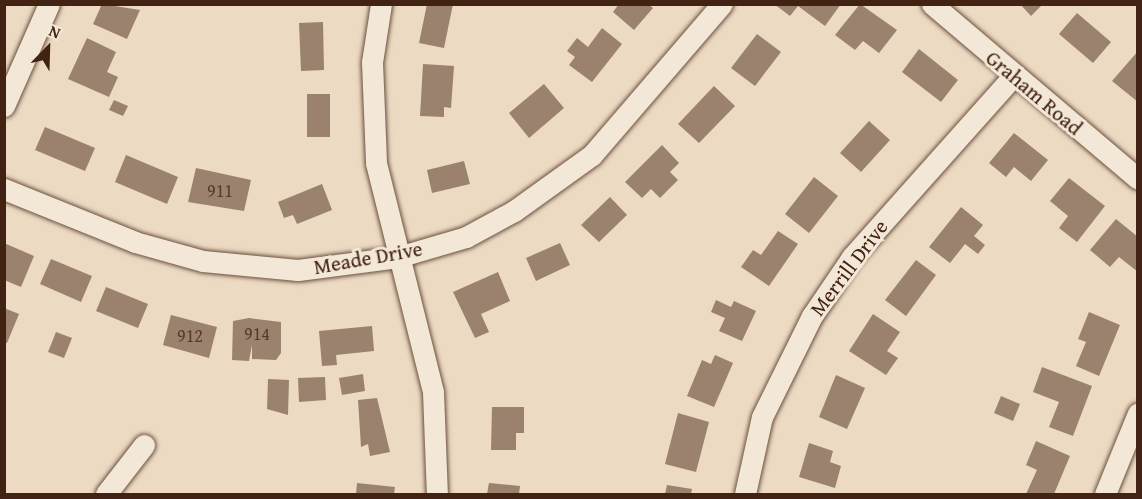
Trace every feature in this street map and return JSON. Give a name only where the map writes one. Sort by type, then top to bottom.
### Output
[{"type":"street","points":[[4,106],[49,4]]},
{"type":"street","points":[[381,4],[372,63],[376,163],[433,392],[437,495]]},
{"type":"street","name":"Meade Drive","points":[[4,189],[135,242],[203,261],[298,270],[398,257],[486,227],[592,155],[722,4]]},
{"type":"street","name":"Graham Road","points":[[932,4],[1013,76],[1137,179]]},
{"type":"street","name":"Merrill Drive","points":[[745,495],[762,417],[812,316],[852,257],[1013,76]]},
{"type":"street","points":[[1105,495],[1137,413]]},
{"type":"street","points":[[106,495],[144,445]]},
{"type":"building","points":[[102,4],[140,10],[127,39],[93,24]]},
{"type":"building","points":[[427,4],[453,4],[444,48],[419,43]]},
{"type":"building","points":[[619,4],[648,4],[653,8],[634,30],[613,12]]},
{"type":"building","points":[[774,4],[841,4],[825,26],[798,6],[790,16]]},
{"type":"building","points":[[860,4],[897,30],[879,53],[863,41],[855,50],[835,35]]},
{"type":"building","points":[[1020,4],[1043,4],[1031,16]]},
{"type":"building","points":[[1077,13],[1111,42],[1093,63],[1059,34]]},
{"type":"building","points":[[323,22],[324,70],[301,71],[299,23]]},
{"type":"building","points":[[602,28],[622,44],[592,82],[569,65],[575,57],[567,51],[577,38],[588,47]]},
{"type":"building","points":[[757,34],[781,52],[755,86],[731,68]]},
{"type":"building","points":[[87,38],[116,52],[107,72],[118,77],[109,97],[68,79]]},
{"type":"building","points":[[919,49],[958,80],[941,102],[902,72]]},
{"type":"building","points":[[1138,51],[1138,102],[1112,81]]},
{"type":"building","points":[[423,64],[454,66],[451,108],[444,107],[444,117],[420,116]]},
{"type":"building","points":[[544,84],[564,108],[529,138],[509,113]]},
{"type":"building","points":[[714,86],[735,106],[699,143],[678,124]]},
{"type":"building","points":[[307,94],[330,94],[330,137],[307,137]]},
{"type":"building","points":[[114,100],[128,106],[123,116],[109,110]]},
{"type":"building","points":[[869,121],[890,140],[861,172],[840,153]]},
{"type":"building","points":[[45,127],[95,148],[85,171],[35,150]]},
{"type":"building","points":[[1014,133],[1048,160],[1031,181],[1014,167],[1006,177],[989,163]]},
{"type":"building","points":[[662,145],[679,163],[670,172],[678,180],[660,198],[651,189],[642,198],[625,182]]},
{"type":"building","points":[[126,155],[178,177],[167,204],[115,182]]},
{"type":"building","points":[[464,161],[470,184],[432,193],[427,170]]},
{"type":"building","points":[[196,168],[251,180],[244,211],[188,202]]},
{"type":"building","points":[[814,177],[838,196],[809,233],[785,214]]},
{"type":"building","points":[[1069,178],[1105,206],[1077,242],[1059,228],[1068,216],[1050,201]]},
{"type":"building","points":[[322,184],[332,210],[297,224],[293,215],[284,218],[278,202]]},
{"type":"building","points":[[610,197],[627,215],[599,242],[581,225]]},
{"type":"building","points":[[961,207],[983,225],[974,236],[985,245],[978,254],[965,244],[950,263],[929,247]]},
{"type":"building","points":[[1116,219],[1138,237],[1138,272],[1119,257],[1110,267],[1090,250]]},
{"type":"building","points":[[778,231],[798,244],[769,286],[741,267],[753,250],[761,255]]},
{"type":"building","points":[[4,243],[34,256],[21,287],[4,280]]},
{"type":"building","points":[[560,243],[570,265],[536,281],[526,258]]},
{"type":"building","points":[[51,259],[92,276],[81,302],[40,284]]},
{"type":"building","points":[[916,260],[936,275],[906,316],[885,300]]},
{"type":"building","points":[[498,272],[510,301],[481,314],[489,332],[475,338],[453,292]]},
{"type":"building","points":[[106,287],[148,304],[138,328],[96,311]]},
{"type":"building","points":[[716,300],[731,307],[734,301],[756,311],[742,341],[719,331],[725,318],[711,312]]},
{"type":"building","points":[[4,308],[19,314],[7,343],[4,342]]},
{"type":"building","points":[[1089,312],[1120,325],[1099,376],[1076,366],[1086,342],[1078,339]]},
{"type":"building","points":[[873,314],[900,332],[887,351],[898,358],[886,375],[849,351]]},
{"type":"building","points":[[171,315],[217,327],[209,358],[163,345]]},
{"type":"building","points":[[249,318],[281,322],[281,353],[276,360],[252,359],[252,345],[249,361],[232,360],[233,321]]},
{"type":"building","points":[[372,326],[374,351],[336,355],[337,365],[322,366],[319,331]]},
{"type":"building","points":[[56,332],[72,338],[64,358],[48,352]]},
{"type":"building","points":[[715,355],[733,363],[714,407],[687,396],[702,360],[711,364]]},
{"type":"building","points":[[1042,367],[1092,386],[1073,436],[1049,427],[1059,402],[1033,392]]},
{"type":"building","points":[[363,374],[365,391],[342,395],[339,378]]},
{"type":"building","points":[[836,375],[865,388],[847,429],[819,417]]},
{"type":"building","points":[[325,377],[326,400],[299,402],[298,378]]},
{"type":"building","points":[[268,379],[289,380],[288,415],[267,409]]},
{"type":"building","points":[[1001,396],[1020,404],[1013,421],[994,413]]},
{"type":"building","points":[[377,398],[390,452],[370,456],[368,444],[361,447],[358,400]]},
{"type":"building","points":[[492,407],[524,407],[524,433],[516,433],[516,450],[491,450]]},
{"type":"building","points":[[678,413],[709,422],[696,472],[665,464]]},
{"type":"building","points":[[1036,441],[1070,456],[1054,494],[1026,494],[1037,470],[1026,465]]},
{"type":"building","points":[[809,443],[833,451],[830,462],[841,466],[835,488],[799,477]]},
{"type":"building","points":[[357,483],[395,487],[394,494],[356,494]]},
{"type":"building","points":[[489,483],[520,486],[519,494],[487,494]]},
{"type":"building","points":[[667,485],[692,489],[691,494],[665,494]]}]
